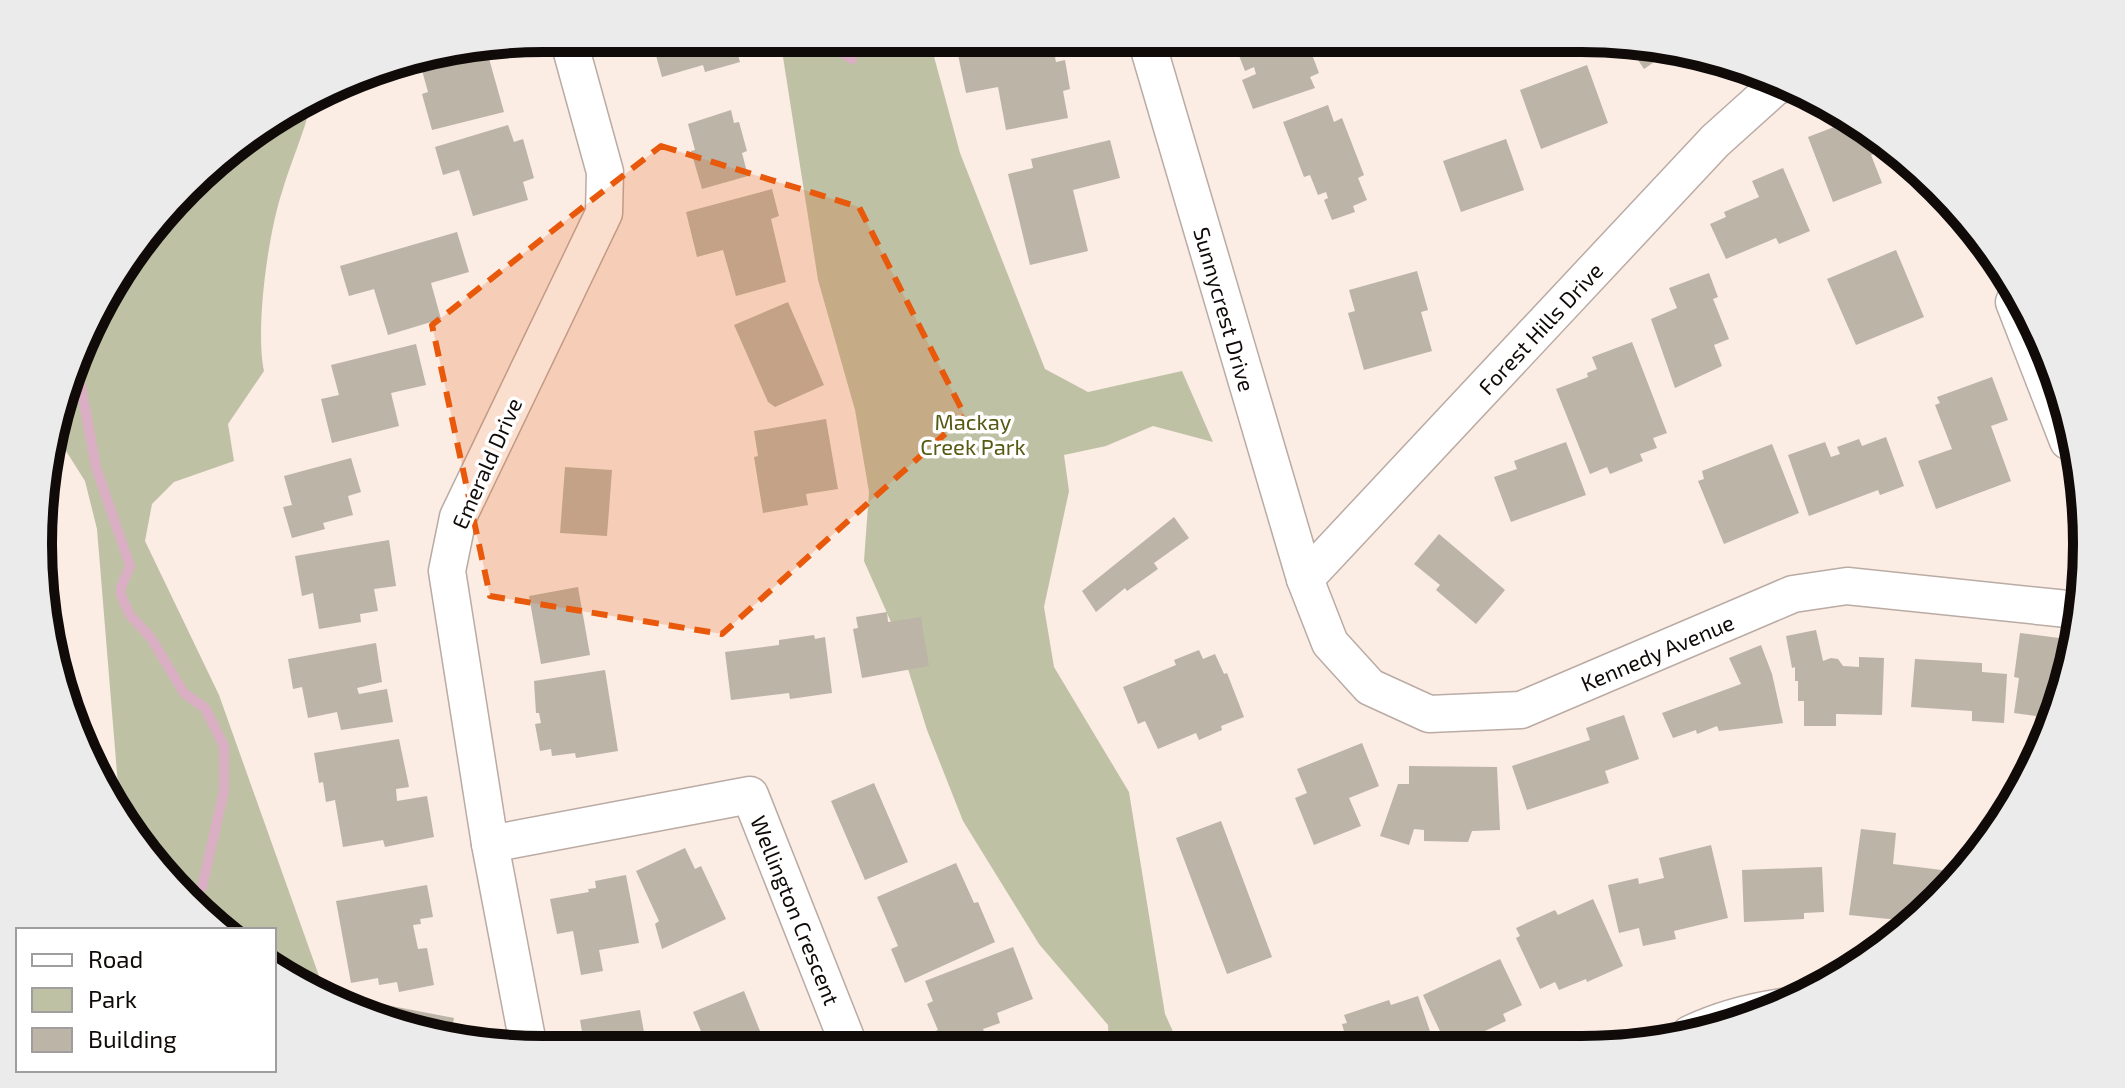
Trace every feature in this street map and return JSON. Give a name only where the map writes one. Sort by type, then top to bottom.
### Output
[{"type":"street","name":"Emerald Drive","points":[[526,1035],[490,844],[447,571],[458,517],[604,213],[605,172],[572,52]]},
{"type":"street","name":"Sunnycrest Drive","points":[[1150,52],[1305,579]]},
{"type":"street","name":"Forest Hills Drive","points":[[1305,579],[1715,141],[1771,90]]},
{"type":"street","points":[[2032,348],[2043,375]]},
{"type":"street","name":"Kennedy Avenue","points":[[1305,579],[1330,643],[1370,687],[1429,714],[1521,710],[1793,594],[1847,586],[2069,609]]},
{"type":"street","name":"Wellington Crescent","points":[[490,844],[750,795],[845,1036]]},
{"type":"highlighted area","points":[[661,146],[859,207],[965,416],[722,634],[490,596],[432,325]]},
{"type":"green space","name":"Mackay Creek Park","points":[[782,52],[933,52],[960,153],[1045,369],[1088,392],[1182,371],[1213,442],[1153,426],[1106,446],[1064,455],[1069,491],[1044,607],[1054,667],[1129,792],[1165,1014],[1175,1036],[1108,1036],[1108,1025],[1039,944],[963,821],[927,730],[899,640],[864,561],[869,492],[855,410],[818,280]]},
{"type":"green space","points":[[309,112],[272,232],[262,307],[264,371],[228,424],[234,461],[174,482],[152,504],[145,541],[219,695],[319,976],[317,980],[276,956],[276,928],[237,928],[196,892],[154,844],[118,791],[97,529],[85,481],[66,451],[63,440],[89,356],[118,298],[154,244],[220,174],[271,135]]},
{"type":"building","points":[[655,52],[737,52],[740,62],[705,72],[703,65],[662,77]]},
{"type":"building","points":[[957,52],[1054,52],[1056,62],[1065,60],[1070,89],[1063,91],[1068,118],[1006,130],[998,87],[966,93]]},
{"type":"building","points":[[1311,52],[1319,73],[1310,77],[1315,88],[1253,109],[1242,80],[1256,74],[1254,67],[1245,71],[1238,53]]},
{"type":"building","points":[[488,55],[504,112],[432,130],[422,94],[428,92],[421,68]]},
{"type":"building","points":[[1635,55],[1659,58],[1644,69]]},
{"type":"building","points":[[1587,65],[1608,123],[1541,149],[1520,90]]},
{"type":"building","points":[[1328,105],[1334,122],[1342,118],[1364,175],[1358,178],[1367,200],[1353,206],[1355,212],[1332,220],[1324,200],[1328,198],[1326,192],[1318,195],[1310,175],[1304,177],[1283,122]]},
{"type":"building","points":[[731,110],[734,123],[739,122],[747,151],[742,153],[748,176],[702,189],[691,151],[695,150],[688,124]]},
{"type":"building","points":[[508,125],[514,142],[523,139],[534,178],[523,182],[528,200],[473,216],[459,170],[443,175],[435,147]]},
{"type":"building","points":[[1839,125],[1877,151],[1871,155],[1882,183],[1833,202],[1808,137]]},
{"type":"building","points":[[1506,139],[1524,190],[1461,212],[1443,161]]},
{"type":"building","points":[[1110,140],[1120,178],[1073,190],[1088,251],[1030,265],[1008,174],[1033,168],[1031,159]]},
{"type":"building","points":[[1783,168],[1810,231],[1779,244],[1776,238],[1726,259],[1710,224],[1726,217],[1724,212],[1759,197],[1752,181]]},
{"type":"building","points":[[772,189],[779,216],[771,219],[786,282],[736,296],[723,250],[697,257],[686,212]]},
{"type":"building","points":[[457,232],[469,272],[431,283],[441,319],[388,335],[374,289],[349,296],[340,266]]},
{"type":"building","points":[[1896,250],[1924,317],[1856,345],[1827,279]]},
{"type":"building","points":[[1417,271],[1428,310],[1421,312],[1432,351],[1364,370],[1348,313],[1355,311],[1349,290]]},
{"type":"building","points":[[1709,273],[1718,297],[1713,299],[1729,339],[1714,345],[1722,366],[1675,388],[1651,319],[1677,308],[1669,288]]},
{"type":"building","points":[[788,302],[824,385],[775,407],[768,402],[734,325]]},
{"type":"building","points":[[1632,342],[1667,433],[1653,438],[1657,448],[1640,454],[1643,461],[1610,474],[1607,467],[1590,474],[1556,389],[1588,377],[1587,373],[1597,369],[1592,357]]},
{"type":"building","points":[[416,344],[426,385],[391,393],[399,426],[332,443],[321,399],[339,395],[331,365]]},
{"type":"building","points":[[1992,377],[2008,420],[1991,426],[2011,481],[1936,509],[1918,461],[1952,449],[1935,405],[1940,403],[1937,397]]},
{"type":"building","points":[[826,419],[838,489],[806,494],[808,505],[763,513],[754,457],[758,456],[754,431]]},
{"type":"building","points":[[1886,437],[1904,486],[1880,495],[1878,490],[1809,516],[1788,455],[1825,442],[1831,457],[1840,454],[1837,447],[1859,439],[1862,446]]},
{"type":"building","points":[[1566,442],[1586,495],[1511,522],[1494,477],[1517,469],[1514,461]]},
{"type":"building","points":[[1772,444],[1799,513],[1724,544],[1698,481],[1704,479],[1702,471]]},
{"type":"building","points":[[351,458],[361,492],[348,496],[353,515],[323,523],[325,529],[292,538],[283,507],[292,505],[284,476]]},
{"type":"building","points":[[565,467],[612,470],[607,536],[560,533]]},
{"type":"building","points":[[1174,517],[1189,538],[1154,563],[1158,569],[1127,591],[1125,588],[1096,612],[1082,591]]},
{"type":"building","points":[[1439,534],[1505,590],[1476,624],[1436,590],[1440,585],[1414,564]]},
{"type":"building","points":[[389,540],[396,586],[374,589],[378,611],[360,614],[361,622],[319,629],[313,593],[302,596],[295,556]]},
{"type":"building","points":[[578,587],[590,655],[541,664],[529,596]]},
{"type":"building","points":[[887,612],[888,622],[921,617],[929,666],[862,678],[853,629],[858,628],[856,617]]},
{"type":"building","points":[[1816,630],[1823,661],[1838,659],[1843,666],[1859,667],[1859,657],[1884,658],[1882,715],[1836,714],[1836,726],[1804,726],[1804,701],[1798,701],[1798,681],[1795,681],[1795,667],[1792,668],[1786,636]]},
{"type":"building","points":[[2020,633],[2059,638],[2055,674],[2033,738],[2036,716],[2014,713],[2019,678],[2014,677]]},
{"type":"building","points":[[814,635],[815,639],[825,637],[832,693],[790,699],[789,693],[731,700],[725,652],[779,645],[779,640]]},
{"type":"building","points":[[376,643],[382,682],[357,688],[359,694],[387,689],[393,722],[341,730],[337,712],[308,718],[302,687],[293,689],[288,659]]},
{"type":"building","points":[[1761,645],[1772,674],[1783,723],[1719,731],[1717,726],[1697,734],[1696,730],[1673,738],[1662,713],[1741,684],[1729,658]]},
{"type":"building","points":[[1199,650],[1203,659],[1215,654],[1224,674],[1227,673],[1244,717],[1221,726],[1222,730],[1199,740],[1196,733],[1158,749],[1145,721],[1138,724],[1123,687],[1176,665],[1174,660]]},
{"type":"building","points":[[1915,659],[1982,663],[1982,672],[2007,674],[2004,723],[1972,721],[1972,711],[1911,707]]},
{"type":"building","points":[[605,670],[618,751],[576,758],[575,753],[552,756],[551,749],[540,751],[535,724],[541,723],[539,713],[536,713],[534,681]]},
{"type":"building","points":[[1624,715],[1639,759],[1605,771],[1609,783],[1527,810],[1512,766],[1590,740],[1586,728]]},
{"type":"building","points":[[399,739],[409,787],[396,789],[397,801],[427,796],[434,837],[385,847],[383,840],[343,847],[335,800],[326,802],[314,753]]},
{"type":"building","points":[[1362,743],[1379,786],[1349,798],[1361,826],[1314,845],[1295,798],[1307,793],[1297,769]]},
{"type":"building","points":[[1409,766],[1497,767],[1500,830],[1472,831],[1468,842],[1424,841],[1424,830],[1414,829],[1409,845],[1380,836],[1398,784],[1409,784]]},
{"type":"building","points":[[874,783],[908,862],[865,880],[831,801]]},
{"type":"building","points":[[1221,821],[1272,957],[1227,974],[1176,838]]},
{"type":"building","points":[[1861,829],[1896,833],[1893,864],[1948,871],[1905,914],[1899,913],[1898,920],[1849,915]]},
{"type":"building","points":[[1711,845],[1728,918],[1674,931],[1676,939],[1643,946],[1639,928],[1619,933],[1608,885],[1638,878],[1639,884],[1664,878],[1659,858]]},
{"type":"building","points":[[685,848],[695,869],[701,866],[726,919],[662,949],[655,924],[659,921],[636,871]]},
{"type":"building","points":[[956,863],[974,903],[978,902],[995,942],[905,983],[891,949],[898,946],[877,897]]},
{"type":"building","points":[[1822,867],[1824,912],[1804,913],[1804,919],[1744,922],[1742,870]]},
{"type":"building","points":[[626,875],[639,943],[599,950],[603,971],[581,975],[573,931],[557,934],[550,899],[589,892],[588,889],[596,888],[595,881]]},
{"type":"building","points":[[427,885],[433,917],[420,919],[421,924],[413,925],[418,949],[427,948],[434,985],[399,992],[397,982],[379,985],[378,978],[351,983],[336,901]]},
{"type":"building","points":[[1593,899],[1623,966],[1559,990],[1555,982],[1540,989],[1516,938],[1520,936],[1516,928],[1555,910],[1558,915]]},
{"type":"building","points":[[1013,947],[1033,999],[997,1013],[1000,1023],[983,1029],[986,1036],[934,1036],[933,1032],[938,1030],[927,1004],[933,1001],[925,981]]},
{"type":"building","points":[[1500,959],[1522,1005],[1503,1014],[1506,1021],[1485,1031],[1487,1036],[1442,1036],[1423,995]]},
{"type":"building","points":[[744,991],[762,1036],[703,1036],[693,1012]]},
{"type":"building","points":[[1418,996],[1432,1036],[1345,1036],[1342,1024],[1347,1023],[1344,1015],[1389,1000],[1391,1005]]},
{"type":"building","points":[[381,1004],[454,1018],[452,1028],[417,1019],[380,1008]]},
{"type":"building","points":[[640,1010],[645,1036],[583,1036],[580,1020]]},
{"type":"waterway","points":[[842,52],[852,59]]},
{"type":"waterway","points":[[80,381],[96,467],[130,566],[121,595],[130,615],[151,638],[184,693],[205,708],[224,746],[224,791],[198,894]]}]
